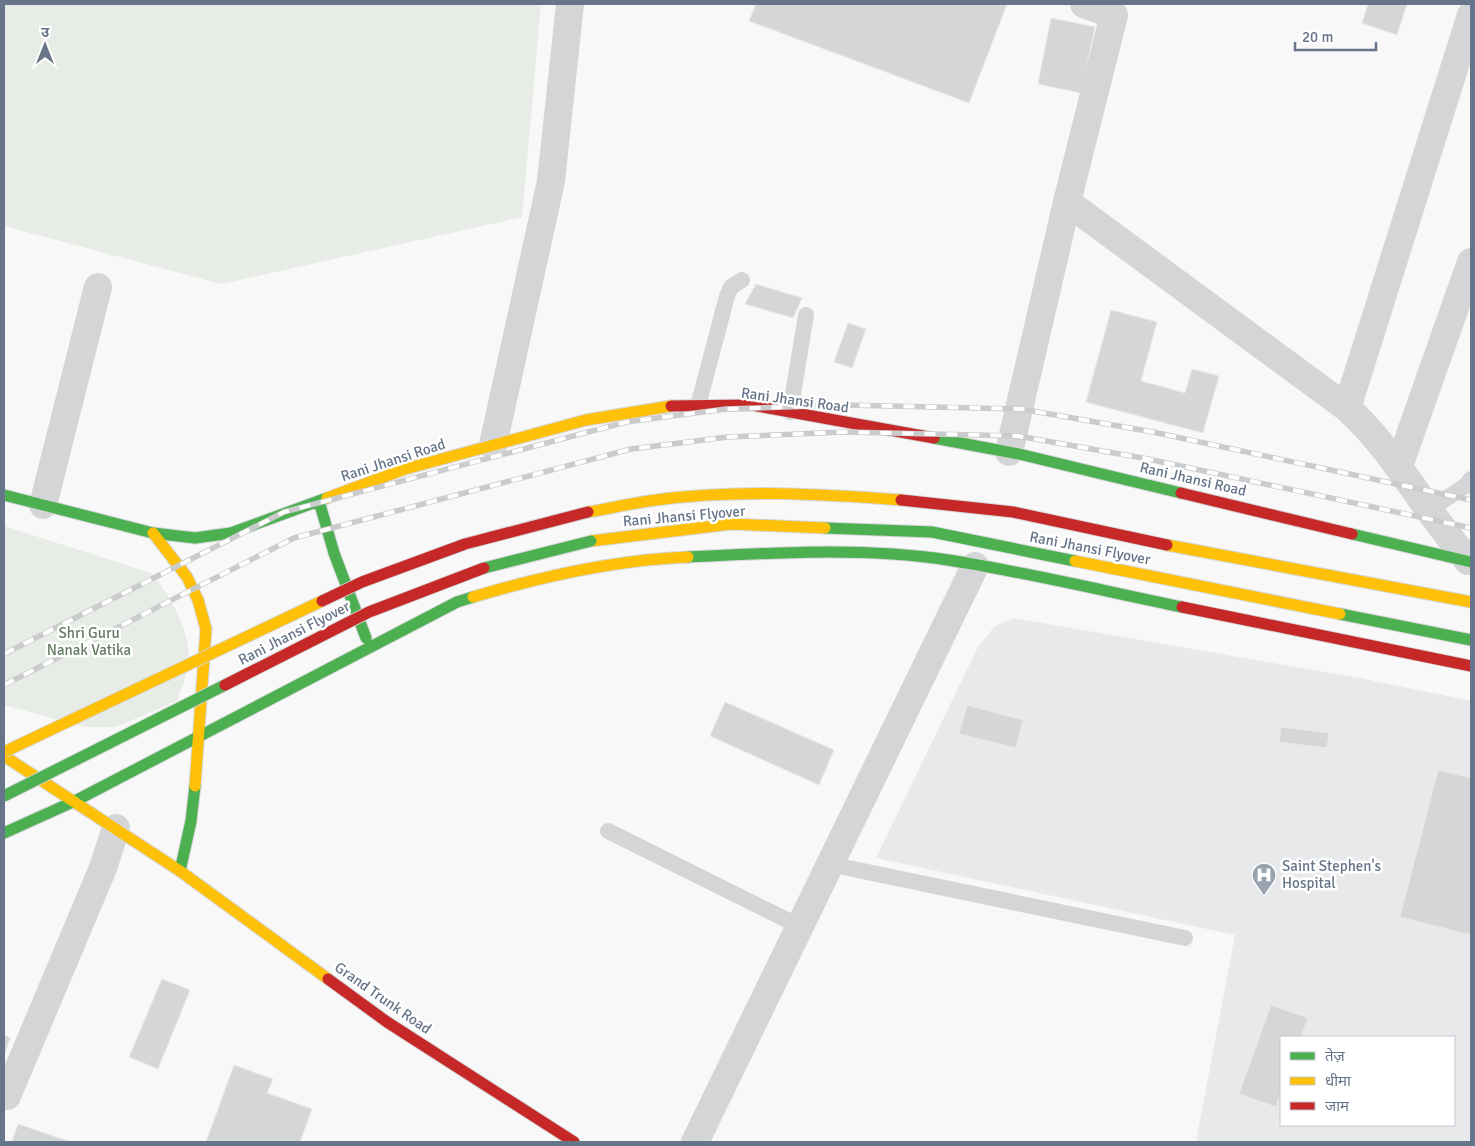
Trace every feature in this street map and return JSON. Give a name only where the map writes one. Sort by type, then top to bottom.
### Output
[{"type":"main road","name":"Rani Jhansi Road","points":[[4,494],[153,533],[209,538],[231,533],[405,469],[586,420],[669,406],[752,405],[1010,452],[1470,561]]},
{"type":"main road","name":"Rani Jhansi Flyover","points":[[4,754],[362,582],[465,544],[588,512],[657,500],[731,495],[835,495],[934,502],[1013,512],[1090,530],[1471,602]]},
{"type":"main road","points":[[319,501],[334,553],[370,649]]},
{"type":"main road","name":"Rani Jhansi Flyover","points":[[4,796],[369,612],[472,571],[591,541],[732,524],[932,532],[1471,640]]},
{"type":"main road","points":[[153,533],[184,570],[202,607],[206,629],[200,737],[191,821],[180,871]]},
{"type":"main road","points":[[4,833],[76,801],[457,602],[527,581],[592,567],[678,557],[766,553],[870,554],[947,560],[1356,641],[1471,666]]},
{"type":"main road","name":"Grand Trunk Road","points":[[4,754],[180,871],[387,1022],[574,1142]]},
{"type":"street","points":[[493,446],[551,181],[570,4]]},
{"type":"street","points":[[1010,452],[1067,202],[1101,7]]},
{"type":"street","points":[[1347,408],[1471,15]]},
{"type":"street","points":[[1067,202],[1347,408],[1367,427],[1399,466],[1429,510],[1470,561]]},
{"type":"street","points":[[1399,466],[1471,262]]},
{"type":"street","points":[[43,505],[98,287]]},
{"type":"street","points":[[695,1142],[975,566]]},
{"type":"street","points":[[5,1099],[103,868],[116,828]]},
{"type":"lane","points":[[698,406],[725,301],[732,287],[742,280]]},
{"type":"lane","points":[[790,412],[806,315]]},
{"type":"lane","points":[[1429,510],[1465,486],[1471,479]]},
{"type":"lane","points":[[608,831],[799,926]]},
{"type":"lane","points":[[829,864],[1185,938]]},
{"type":"shaded area","name":"Saint Stephen's Hospital","points":[[1013,618],[1360,678],[1471,701],[1471,1142],[1196,1142],[1235,935],[876,858],[978,647],[994,627]]},
{"type":"green space","points":[[4,4],[541,4],[522,217],[221,284],[4,226]]},
{"type":"green space","name":"Shri Guru Nanak Vatika","points":[[4,526],[151,573],[172,602],[186,637],[189,665],[177,701],[116,727],[85,727],[4,705]]},
{"type":"building","points":[[756,4],[1007,4],[969,103],[749,21]]},
{"type":"building","points":[[1368,4],[1407,4],[1397,35],[1362,23]]},
{"type":"building","points":[[1051,18],[1095,27],[1081,93],[1038,84]]},
{"type":"building","points":[[756,284],[802,298],[793,318],[745,304]]},
{"type":"building","points":[[1111,310],[1157,322],[1141,381],[1185,393],[1192,369],[1219,376],[1203,433],[1086,402]]},
{"type":"building","points":[[848,323],[866,329],[852,368],[834,362]]},
{"type":"building","points":[[725,702],[834,750],[819,785],[710,736]]},
{"type":"building","points":[[967,705],[1023,720],[1016,748],[959,734]]},
{"type":"building","points":[[1281,727],[1329,733],[1327,748],[1279,742]]},
{"type":"building","points":[[1438,770],[1471,778],[1471,935],[1400,917]]},
{"type":"building","points":[[162,979],[190,990],[158,1069],[129,1057]]},
{"type":"building","points":[[1271,1005],[1308,1018],[1301,1036],[1280,1036],[1280,1095],[1276,1107],[1239,1094]]},
{"type":"building","points":[[4,1035],[10,1038],[4,1056]]},
{"type":"building","points":[[234,1065],[273,1079],[267,1093],[312,1109],[300,1142],[206,1142]]},
{"type":"building","points":[[18,1124],[71,1142],[12,1142]]},
{"type":"railway","points":[[4,654],[284,512],[626,422],[726,409],[845,405],[1021,409],[1153,432],[1471,500]]},
{"type":"railway","points":[[4,685],[294,538],[631,449],[728,437],[845,432],[1018,436],[1148,459],[1471,528]]},
{"type":"traffic: fast","points":[[934,438],[1019,454],[1181,493]]},
{"type":"traffic: fast","points":[[4,495],[153,533],[195,538],[231,533],[327,498]]},
{"type":"traffic: fast","points":[[319,501],[334,553],[366,638]]},
{"type":"traffic: fast","points":[[825,528],[932,532],[1075,561]]},
{"type":"traffic: fast","points":[[1352,534],[1471,562]]},
{"type":"traffic: fast","points":[[484,568],[591,541]]},
{"type":"traffic: fast","points":[[688,557],[818,552],[883,553],[916,556],[1006,570],[1182,607]]},
{"type":"traffic: fast","points":[[75,801],[457,602],[473,597]]},
{"type":"traffic: fast","points":[[1340,614],[1471,640]]},
{"type":"traffic: fast","points":[[4,796],[225,685]]},
{"type":"traffic: fast","points":[[180,871],[191,821],[195,786]]},
{"type":"traffic: fast","points":[[4,833],[75,801]]},
{"type":"traffic: slow","points":[[327,498],[405,469],[586,420],[671,406]]},
{"type":"traffic: slow","points":[[588,512],[656,500],[717,495],[810,494],[901,500]]},
{"type":"traffic: slow","points":[[591,541],[731,524],[825,528]]},
{"type":"traffic: slow","points":[[153,533],[187,577],[198,600],[206,629],[195,786]]},
{"type":"traffic: slow","points":[[1167,545],[1471,602]]},
{"type":"traffic: slow","points":[[473,597],[579,570],[606,565],[688,557]]},
{"type":"traffic: slow","points":[[1075,561],[1340,614]]},
{"type":"traffic: slow","points":[[4,752],[322,601]]},
{"type":"traffic: slow","points":[[4,756],[180,871],[328,979]]},
{"type":"traffic: jam","points":[[671,406],[752,405],[934,438]]},
{"type":"traffic: jam","points":[[1181,493],[1352,534]]},
{"type":"traffic: jam","points":[[901,500],[1013,512],[1167,545]]},
{"type":"traffic: jam","points":[[322,601],[362,582],[465,544],[588,512]]},
{"type":"traffic: jam","points":[[225,685],[369,612],[484,568]]},
{"type":"traffic: jam","points":[[1182,607],[1471,666]]},
{"type":"traffic: jam","points":[[328,979],[387,1022],[574,1142]]},
{"type":"place","name":"Saint Stephen's Hospital","points":[[1264,896]]}]
